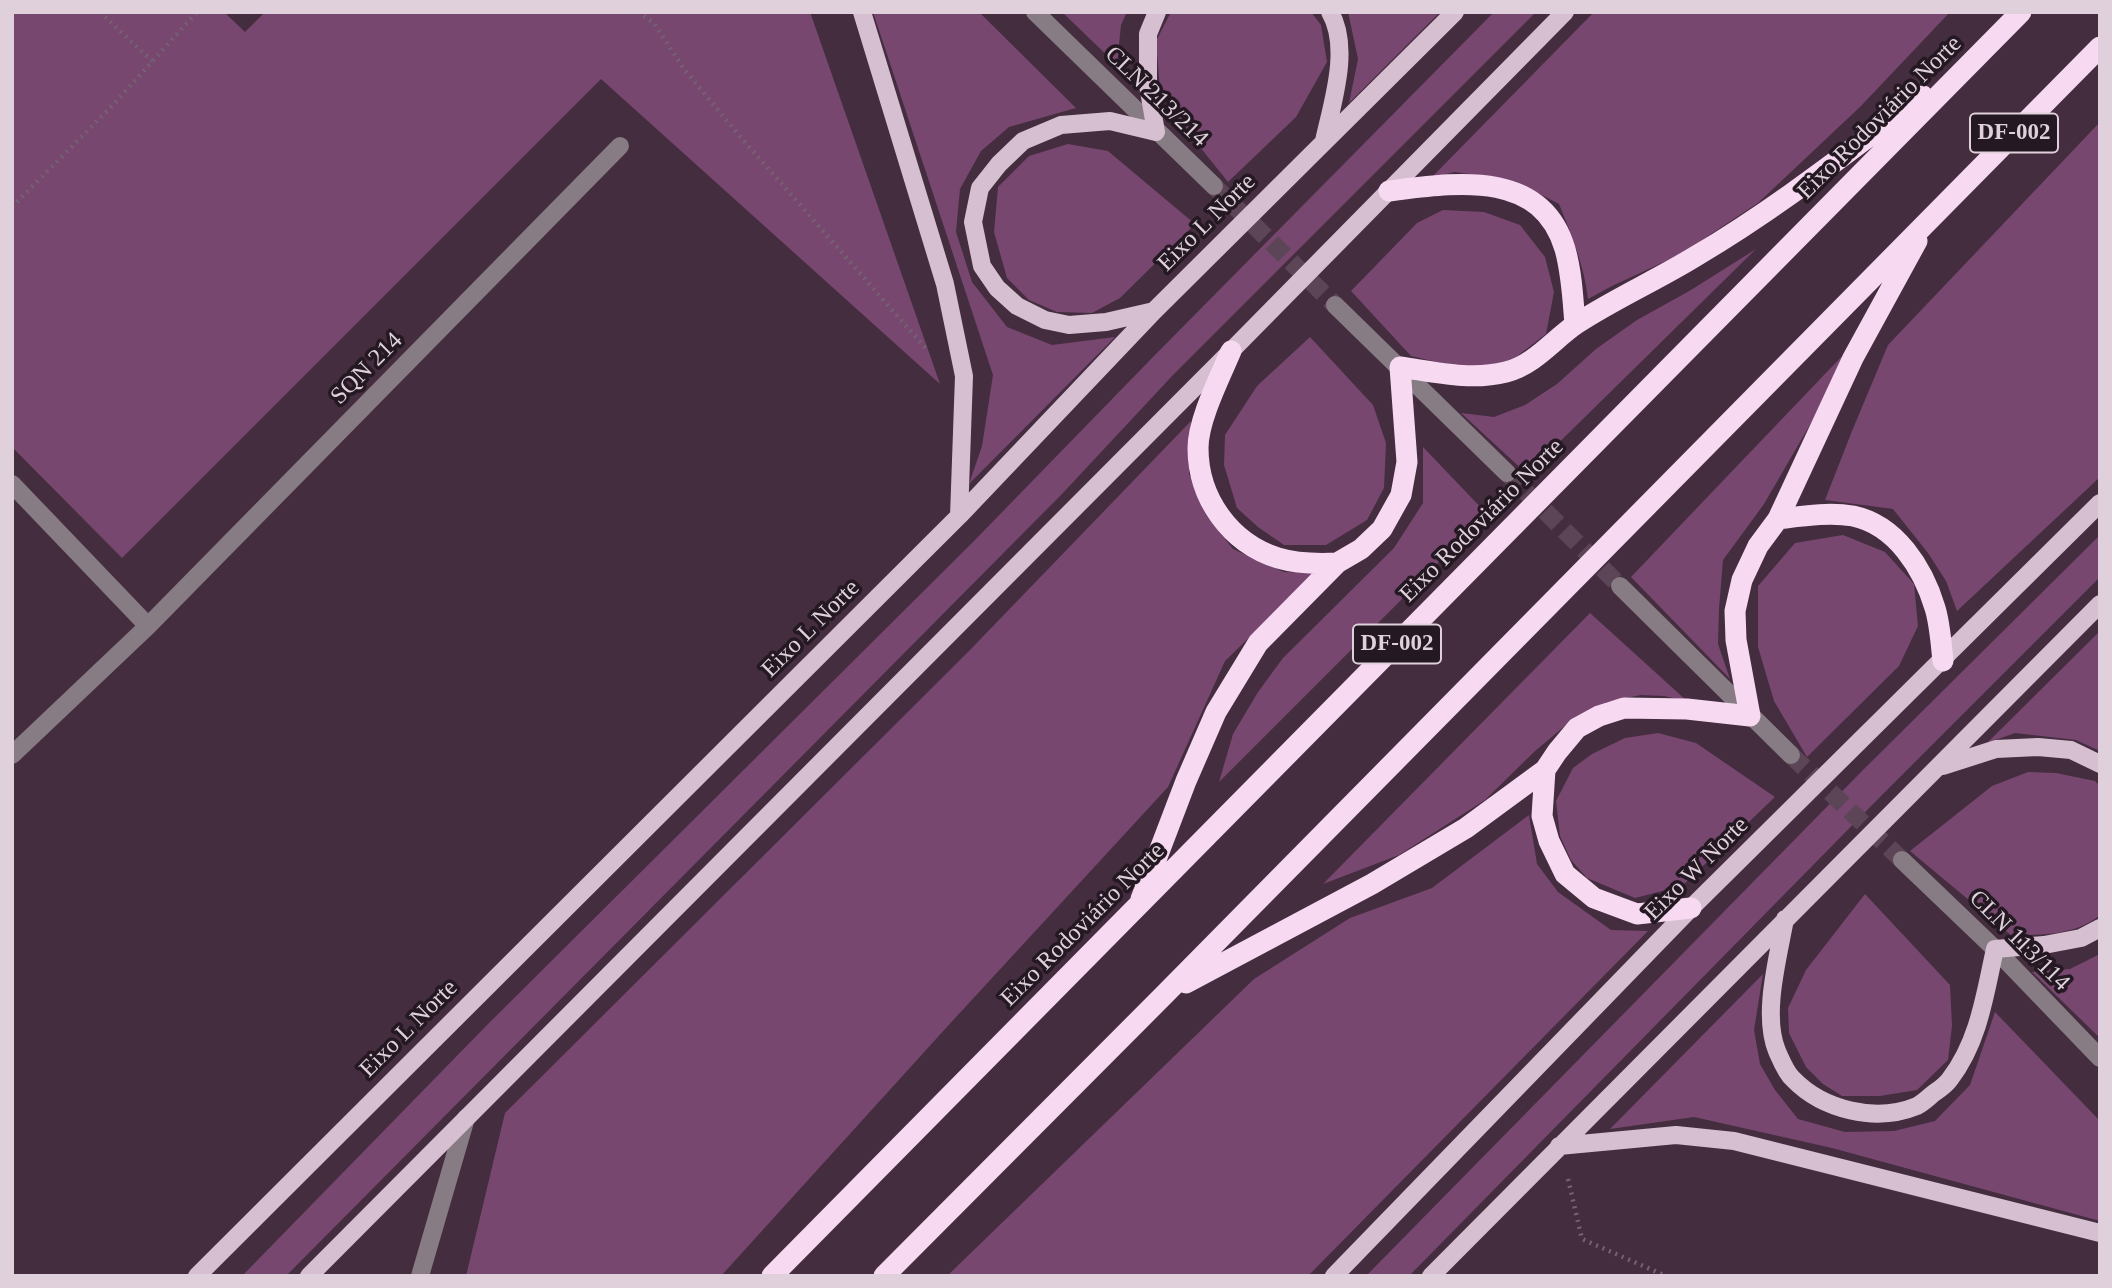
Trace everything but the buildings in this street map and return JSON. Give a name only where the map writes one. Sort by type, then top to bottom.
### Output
[{"type":"highway","name":"Eixo Rodoviário Norte","points":[[772,1276],[2021,12]]},
{"type":"highway","name":"DF-002","points":[[884,1276],[1166,994],[2100,47]]},
{"type":"highway","points":[[1137,907],[1216,712],[1258,643],[1337,563],[1361,549],[1382,529],[1402,495],[1407,462],[1400,367],[1444,374],[1483,376],[1509,372],[1536,357],[1575,325],[1697,256],[1776,205],[1978,55]]},
{"type":"highway","points":[[1388,191],[1440,184],[1484,184],[1513,192],[1538,205],[1550,216],[1565,248],[1572,285],[1575,325]]},
{"type":"highway","points":[[1166,994],[1466,828],[1545,770],[1577,728],[1600,716],[1624,708],[1687,709],[1750,716],[1736,640],[1735,611],[1742,580],[1758,546],[1778,519],[1853,358],[1929,219]]},
{"type":"highway","points":[[1231,351],[1206,408],[1198,447],[1203,486],[1221,520],[1247,544],[1278,558],[1307,564],[1337,563]]},
{"type":"highway","points":[[1778,519],[1819,514],[1854,517],[1888,531],[1905,549],[1924,580],[1936,610],[1943,661]]},
{"type":"highway","points":[[1545,770],[1542,816],[1549,841],[1565,874],[1594,898],[1637,914],[1691,908]]},
{"type":"main road","points":[[862,12],[945,284],[964,376],[959,516]]},
{"type":"main road","points":[[1154,311],[1069,326],[1045,320],[1017,306],[997,288],[982,266],[973,222],[980,188],[999,164],[1023,141],[1061,125],[1110,121],[1156,132],[1148,85],[1148,34],[1157,12]]},
{"type":"main road","points":[[1324,141],[1341,62],[1334,19],[1330,12]]},
{"type":"main road","name":"Eixo L Norte","points":[[197,1276],[959,516],[1154,311],[1455,12]]},
{"type":"main road","points":[[309,1276],[1565,12]]},
{"type":"main road","name":"Eixo W Norte","points":[[1334,1276],[1691,908],[2100,503]]},
{"type":"main road","points":[[1431,1276],[2100,604]]},
{"type":"main road","points":[[1940,767],[1996,749],[2038,747],[2071,750],[2100,764]]},
{"type":"main road","points":[[1785,919],[1770,1012],[1776,1049],[1791,1078],[1818,1098],[1847,1111],[1887,1113],[1918,1105],[1949,1082],[1966,1056],[1979,1025],[1995,949],[2081,939],[2100,928]]},
{"type":"main road","points":[[1559,1146],[1676,1135],[1734,1140],[2100,1233]]},
{"type":"street","name":"CLN 213/214","points":[[1035,12],[1214,186]]},
{"type":"street","name":"SQN 214","points":[[12,755],[148,626],[620,146]]},
{"type":"street","points":[[1335,304],[1507,473]]},
{"type":"street","points":[[12,484],[148,626]]},
{"type":"street","points":[[1620,586],[1791,755]]},
{"type":"street","name":"CLN 113/114","points":[[1902,860],[1995,949],[2100,1058]]},
{"type":"street","points":[[420,1276],[466,1118]]},
{"type":"path","points":[[100,12],[152,61]]},
{"type":"path","points":[[12,207],[112,106],[197,12]]},
{"type":"path","points":[[638,12],[654,23],[684,69],[738,134],[928,351]]},
{"type":"path","points":[[1559,1146],[1582,1239],[1666,1276]]},
{"type":"shaded area","points":[[12,12],[224,12],[245,32],[265,12],[810,12],[940,384],[601,79],[122,558],[12,447]]},
{"type":"shaded area","points":[[873,12],[979,12],[1076,108],[1009,127],[981,151],[960,189],[956,232],[972,282],[1007,327],[1052,345],[1115,337],[969,484],[982,446],[993,375]]},
{"type":"shaded area","points":[[1062,12],[1127,12],[1121,25],[1117,65]]},
{"type":"shaded area","points":[[1171,12],[1311,12],[1321,25],[1327,62],[1296,117],[1228,182],[1179,121],[1160,89],[1156,41]]},
{"type":"shaded area","points":[[1348,12],[1440,12],[1349,103],[1358,59]]},
{"type":"shaded area","points":[[1494,12],[1536,12],[1173,375],[1062,494],[286,1276],[242,1276],[487,1025],[973,542]]},
{"type":"shaded area","points":[[1594,12],[1950,12],[1861,106],[1758,203],[1679,255],[1588,299],[1573,239],[1559,204],[1515,181],[1455,172],[1432,177]]},
{"type":"shaded area","points":[[2100,122],[2100,477],[1957,611],[1946,581],[1928,553],[1893,509],[1825,500],[1888,345]]},
{"type":"shaded area","points":[[1068,144],[1108,151],[1195,224],[1120,298],[1092,313],[1057,312],[1029,300],[1007,278],[994,232],[998,187],[1029,156]]},
{"type":"shaded area","points":[[1443,210],[1484,212],[1520,225],[1545,257],[1554,292],[1546,334],[1512,360],[1483,367],[1441,363],[1411,356],[1351,291],[1417,223]]},
{"type":"shaded area","points":[[1756,249],[1527,474],[1461,413],[1494,417],[1525,405],[1557,384],[1596,349],[1637,320]]},
{"type":"shaded area","points":[[1310,337],[1373,405],[1386,443],[1384,488],[1367,520],[1326,545],[1284,545],[1237,508],[1224,465],[1225,435],[1257,386]]},
{"type":"shaded area","points":[[1845,353],[1818,411],[1764,504],[1723,560],[1718,644],[1730,679],[1631,577]]},
{"type":"shaded area","points":[[1191,421],[1189,474],[1206,515],[1233,549],[1284,572],[1316,573],[1225,661],[1168,787],[721,1276],[466,1276],[505,1113],[969,651]]},
{"type":"shaded area","points":[[1423,447],[1487,514],[1219,782],[1233,734],[1258,692],[1283,658],[1394,548],[1423,503]]},
{"type":"shaded area","points":[[1843,535],[1885,552],[1914,584],[1918,626],[1899,666],[1807,757],[1774,701],[1758,647],[1758,586],[1795,543]]},
{"type":"shaded area","points":[[2100,535],[2100,577],[1409,1276],[1366,1276],[1863,770]]},
{"type":"shaded area","points":[[1590,613],[1687,701],[1641,695],[1607,702],[1566,725],[1485,800],[1399,855],[1323,884]]},
{"type":"shaded area","points":[[2100,631],[2100,751],[2076,740],[2015,733],[1987,743]]},
{"type":"shaded area","points":[[1658,733],[1696,743],[1775,797],[1682,886],[1635,898],[1587,878],[1571,860],[1560,836],[1556,801],[1573,768],[1592,754],[1625,738]]},
{"type":"shaded area","points":[[2028,772],[2056,773],[2095,781],[2100,786],[2100,915],[2069,930],[2012,936],[1910,851],[1992,786]]},
{"type":"shaded area","points":[[1529,815],[1537,864],[1558,892],[1611,930],[1648,931],[1308,1276],[947,1276],[1254,979],[1350,918],[1432,888]]},
{"type":"shaded area","points":[[1865,894],[1950,985],[1952,1026],[1948,1060],[1917,1090],[1880,1096],[1842,1096],[1823,1084],[1806,1067],[1789,1033],[1788,1008],[1806,970]]},
{"type":"shaded area","points":[[2100,954],[2100,1038],[2032,972],[2070,969]]},
{"type":"shaded area","points":[[1763,974],[1754,1030],[1760,1064],[1775,1090],[1798,1119],[1845,1132],[1894,1131],[1935,1121],[1970,1085],[1995,1012],[2100,1121],[2100,1221],[1832,1148],[1694,1117],[1610,1129]]},
{"type":"tunnel","points":[[1214,186],[1335,305]]},
{"type":"tunnel","points":[[1507,473],[1620,586]]},
{"type":"tunnel","points":[[1791,755],[1902,860]]}]
